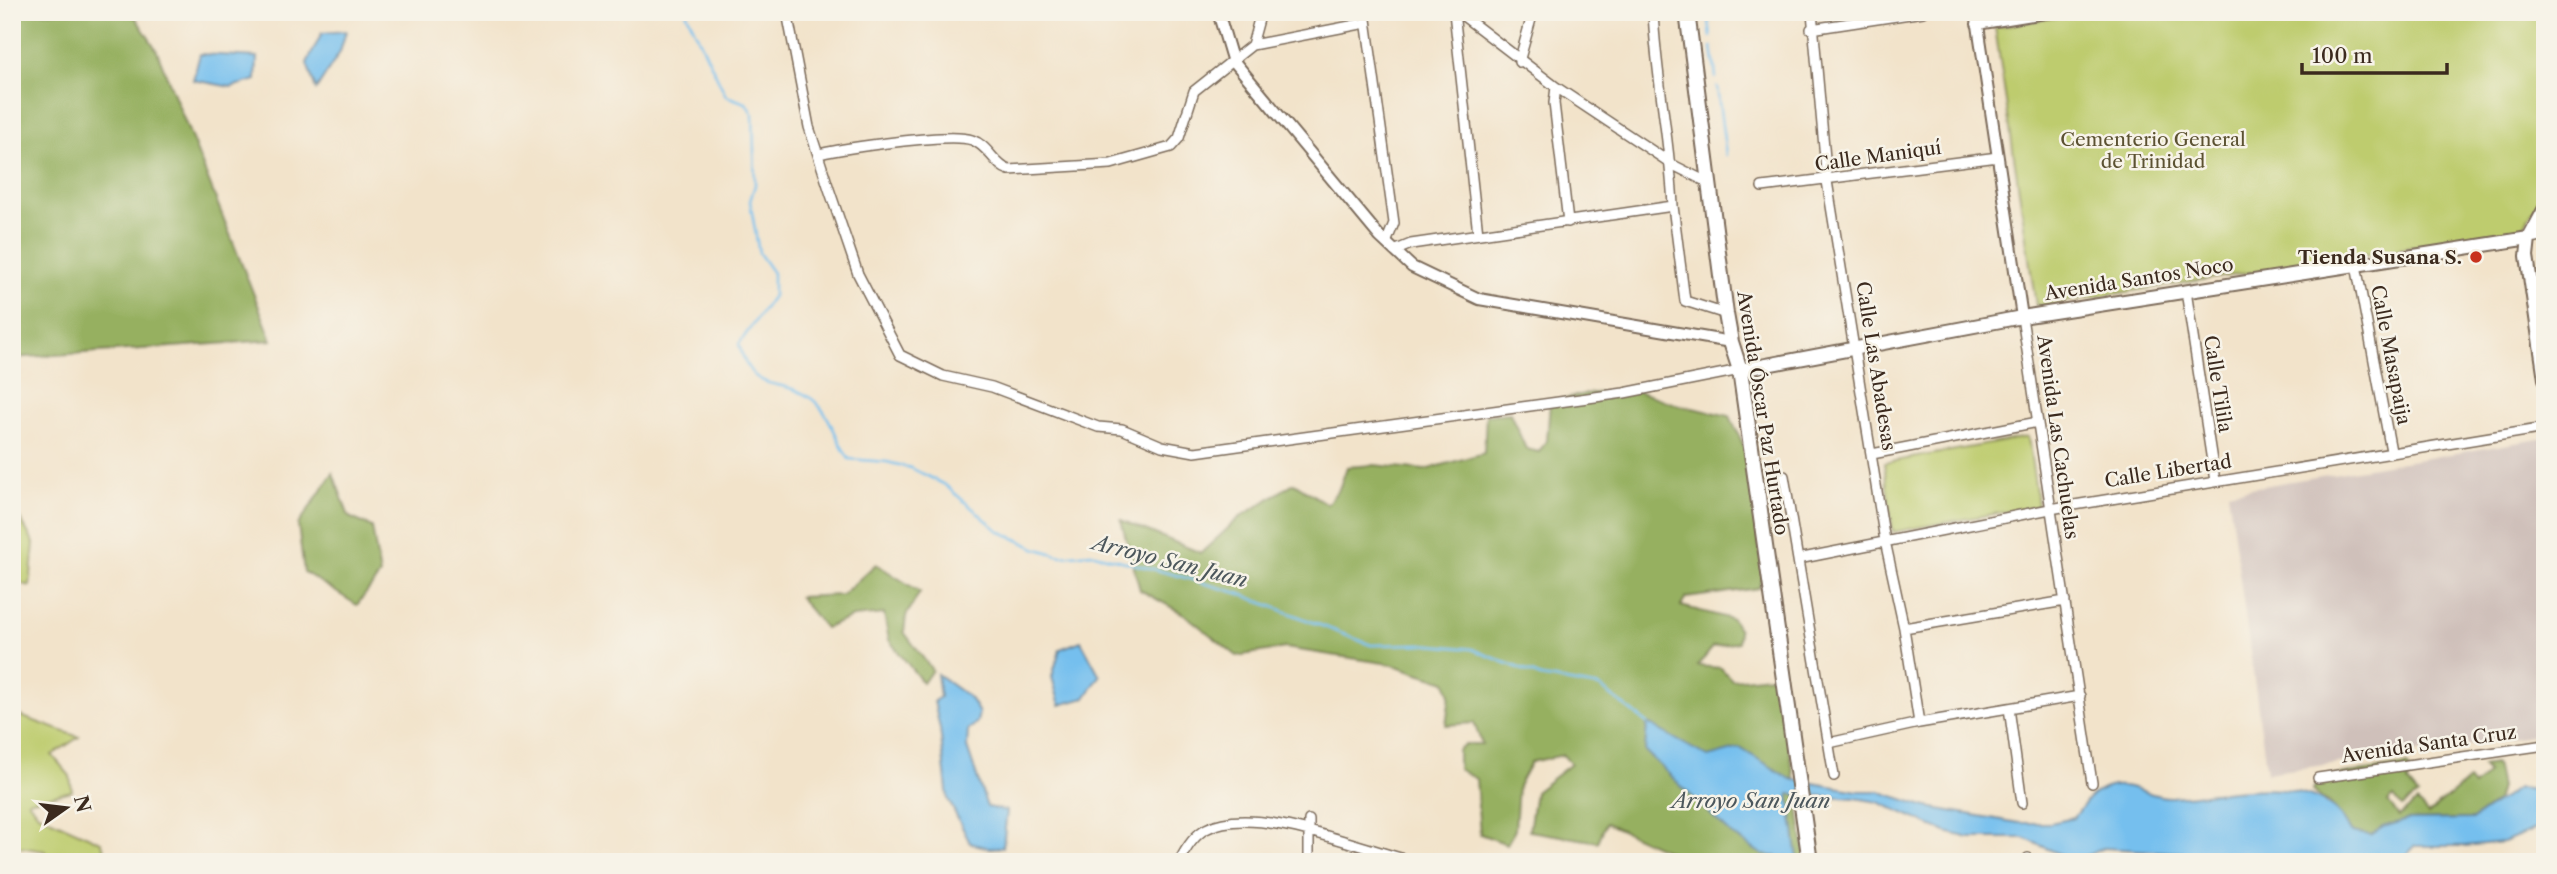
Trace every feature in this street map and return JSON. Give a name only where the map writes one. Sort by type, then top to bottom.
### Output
[{"type":"main road","name":"Avenida Óscar Paz Hurtado","points":[[1687,12],[1704,182],[1731,342],[1740,370],[1810,862]]},
{"type":"main road","points":[[2545,208],[2529,238],[2527,256],[2545,379]]},
{"type":"main road","name":"Avenida Santos Noco","points":[[1740,370],[2022,317],[2529,238]]},
{"type":"street","points":[[787,12],[809,127],[858,274],[900,355],[943,376],[992,387],[1098,426],[1122,429],[1179,451],[1242,447],[1624,393],[1740,370]]},
{"type":"street","points":[[1218,12],[1233,59],[1390,247],[1412,267],[1479,299],[1731,342]]},
{"type":"street","points":[[1252,45],[1261,12]]},
{"type":"street","points":[[1456,12],[1556,87],[1704,182]]},
{"type":"street","points":[[1456,12],[1478,234]]},
{"type":"street","points":[[1520,62],[1534,12]]},
{"type":"street","points":[[1652,12],[1656,59],[1673,164],[1673,206],[1685,301],[1726,314]]},
{"type":"street","name":"Calle Las Abadesas","points":[[1812,12],[1811,29],[1827,181],[1856,347],[1885,541],[1904,628],[1919,723]]},
{"type":"street","points":[[1811,29],[1923,12]]},
{"type":"street","points":[[1977,18],[2051,12]]},
{"type":"street","points":[[819,154],[854,146],[957,137],[984,146],[1004,169],[1009,170],[1111,164],[1171,147],[1179,138],[1194,91],[1252,45],[1365,17],[1394,223],[1390,247]]},
{"type":"street","name":"Avenida Las Cachuelas","points":[[1977,18],[2092,783]]},
{"type":"street","points":[[1556,87],[1554,103],[1568,222]]},
{"type":"street","name":"Calle Maniquí","points":[[1762,187],[1827,181],[1998,157]]},
{"type":"street","points":[[1390,247],[1673,206]]},
{"type":"street","name":"Avenida Santos Noco","points":[[2529,238],[2545,236]]},
{"type":"street","name":"Calle Masapaija","points":[[2356,265],[2392,451]]},
{"type":"street","name":"Calle Tilila","points":[[2186,291],[2215,481]]},
{"type":"street","points":[[1872,454],[2038,422]]},
{"type":"street","name":"Calle Libertad","points":[[1798,559],[2050,509],[2545,428]]},
{"type":"street","points":[[1784,475],[1833,776]]},
{"type":"street","points":[[1904,628],[2065,601]]},
{"type":"street","points":[[1829,743],[1919,723],[2080,696]]},
{"type":"street","points":[[2009,708],[2022,803]]},
{"type":"street","name":"Avenida Santa Cruz","points":[[2318,779],[2545,745]]},
{"type":"street","points":[[1309,820],[1309,862]]},
{"type":"street","points":[[1180,862],[1185,850],[1205,829],[1242,821],[1309,830],[1348,840],[1392,859],[1416,862]]},
{"type":"shaded area","points":[[2545,438],[2545,734],[2267,773],[2228,492]]},
{"type":"green space","points":[[12,12],[132,12],[156,49],[272,340],[12,358]]},
{"type":"green space","name":"Cementerio General de Trinidad","points":[[2090,12],[2545,12],[2545,190],[2522,230],[2036,306],[1995,27]]},
{"type":"green space","points":[[1634,390],[1678,405],[1730,416],[1749,457],[1763,574],[1759,588],[1686,598],[1681,606],[1732,619],[1739,630],[1738,642],[1713,647],[1698,666],[1721,668],[1732,680],[1779,675],[1806,862],[1692,862],[1606,823],[1598,842],[1529,831],[1535,792],[1571,764],[1563,755],[1531,762],[1518,786],[1515,830],[1507,844],[1480,834],[1476,779],[1458,769],[1458,750],[1465,744],[1482,744],[1474,723],[1446,725],[1450,695],[1446,682],[1390,664],[1285,648],[1237,656],[1184,614],[1140,590],[1121,520],[1201,553],[1239,518],[1294,483],[1327,504],[1339,489],[1347,467],[1374,465],[1425,470],[1484,453],[1486,415],[1510,413],[1526,449],[1539,452],[1547,440],[1550,403],[1584,394]]},
{"type":"green space","points":[[2028,437],[2038,506],[1893,532],[1884,463]]},
{"type":"green space","points":[[333,473],[349,517],[372,527],[380,575],[357,605],[304,572],[298,525]]},
{"type":"green space","points":[[19,517],[34,543],[30,586],[12,581],[12,520]]},
{"type":"green space","points":[[876,564],[920,592],[906,616],[904,632],[932,670],[923,683],[889,640],[884,614],[853,617],[825,628],[799,597],[842,595]]},
{"type":"green space","points":[[12,713],[79,737],[52,755],[70,776],[72,791],[28,801],[38,814],[101,842],[110,862],[49,862],[45,851],[12,846]]},
{"type":"green space","points":[[2495,764],[2500,787],[2496,802],[2473,819],[2407,820],[2383,827],[2371,835],[2351,832],[2329,802],[2320,798],[2313,790],[2318,778],[2407,765],[2414,775],[2407,782],[2418,795],[2402,807],[2394,797],[2388,802],[2399,816],[2417,802],[2428,814],[2468,781],[2473,787],[2488,773],[2482,766]]},
{"type":"water","points":[[346,31],[340,52],[316,90],[307,63],[322,33]]},
{"type":"water","points":[[200,54],[257,57],[256,80],[231,87],[193,80]]},
{"type":"water","points":[[1081,641],[1100,676],[1085,698],[1060,705],[1052,677],[1060,649]]},
{"type":"water","points":[[937,674],[970,698],[979,713],[977,722],[968,731],[967,747],[987,807],[1007,811],[1003,847],[989,848],[970,843],[948,799],[934,701],[940,697]]},
{"type":"water","name":"Arroyo San Juan","points":[[1647,723],[1708,757],[1740,748],[1791,779],[1858,791],[1878,791],[1927,807],[2019,823],[2050,823],[2074,818],[2093,795],[2109,787],[2125,786],[2163,797],[2271,789],[2296,792],[2319,799],[2337,812],[2351,832],[2371,835],[2383,827],[2407,820],[2473,819],[2518,788],[2545,791],[2545,825],[2503,842],[2465,846],[2415,846],[2400,862],[2200,862],[2187,853],[2103,848],[2082,858],[2064,856],[2024,838],[1969,838],[1946,832],[1878,802],[1789,794],[1798,859],[1763,855],[1731,834],[1645,751]]},
{"type":"waterway","name":"Arroyo San Juan","points":[[686,12],[726,96],[746,103],[753,115],[755,185],[750,201],[759,253],[773,273],[773,296],[739,344],[745,361],[759,379],[800,392],[819,405],[849,459],[887,462],[911,468],[945,485],[999,531],[1035,548],[1061,556],[1091,553],[1238,593],[1371,645],[1421,644],[1472,649],[1541,677],[1600,687],[1647,723]]},
{"type":"waterway","points":[[1708,13],[1711,37]]},
{"type":"waterway","points":[[1712,47],[1716,77]]},
{"type":"waterway","points":[[1717,87],[1726,155]]},
{"type":"place","name":"Tienda Susana S.","points":[[2476,257]]}]
